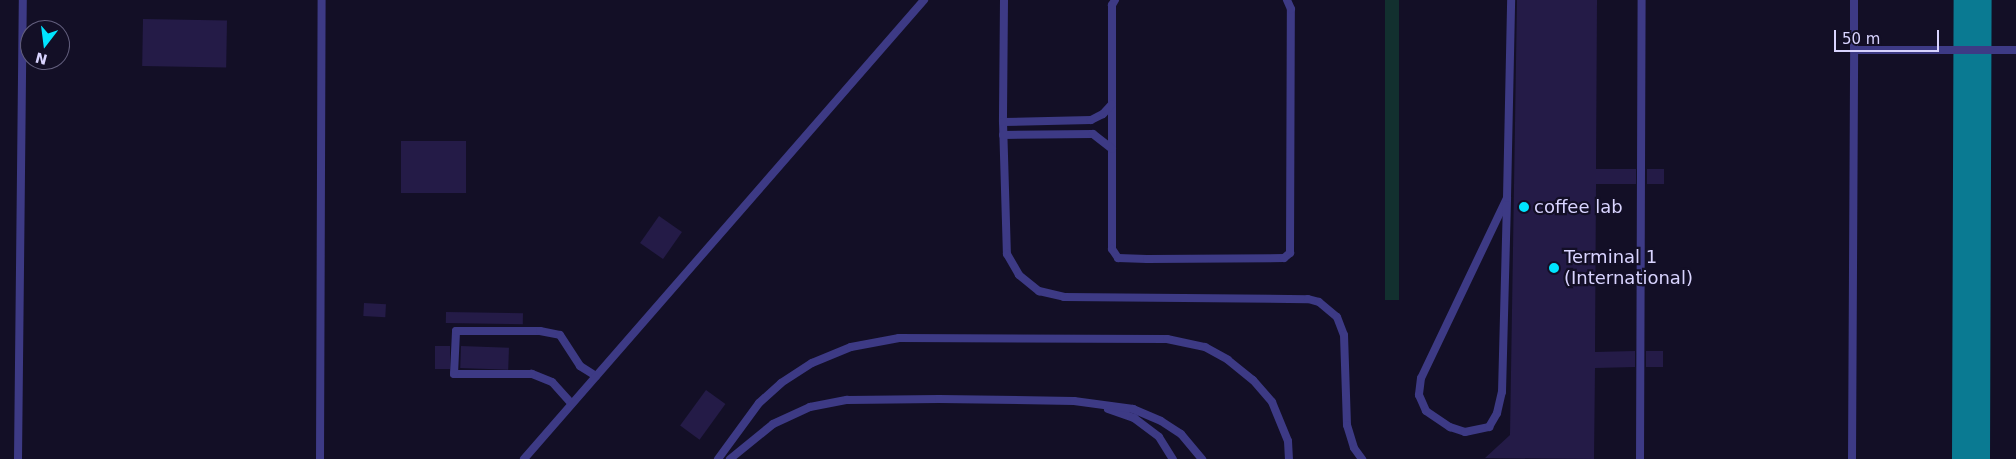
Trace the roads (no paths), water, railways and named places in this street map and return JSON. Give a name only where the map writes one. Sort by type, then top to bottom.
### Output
[{"type":"lane","points":[[18,459],[23,0]]},
{"type":"lane","points":[[320,459],[322,0]]},
{"type":"lane","points":[[524,459],[924,0]]},
{"type":"lane","points":[[1004,0],[1002,122],[1007,254],[1019,275],[1039,291],[1064,298],[1308,299],[1319,302],[1337,317],[1344,335],[1347,425],[1354,448],[1362,459]]},
{"type":"lane","points":[[1115,0],[1112,5],[1112,249],[1118,258],[1288,256],[1292,9],[1287,0]]},
{"type":"lane","points":[[1507,198],[1421,378],[1419,395],[1426,411],[1450,427],[1465,432],[1488,427],[1497,413],[1502,392],[1507,198],[1511,0]]},
{"type":"lane","points":[[1640,459],[1642,0]]},
{"type":"lane","points":[[1852,459],[1854,0]]},
{"type":"lane","points":[[1854,50],[2016,50]]},
{"type":"lane","points":[[1002,122],[1091,120],[1112,104]]},
{"type":"lane","points":[[1003,135],[1093,134],[1112,149]]},
{"type":"lane","points":[[571,403],[552,382],[532,374],[454,374],[456,331],[540,331],[560,335],[580,366],[596,376]]},
{"type":"lane","points":[[718,459],[759,403],[812,363],[851,347],[909,338],[1167,339],[1205,347],[1228,360],[1253,380],[1272,402],[1288,441],[1289,459]]},
{"type":"lane","points":[[730,459],[773,424],[810,408],[847,400],[1074,401],[1132,409],[1161,421],[1182,434],[1202,459]]},
{"type":"lane","points":[[1074,401],[1134,418],[1159,436],[1174,459]]},
{"type":"place","name":"coffee lab","points":[[1524,207]]},
{"type":"place","name":"Terminal 1 (International)","points":[[1554,268]]}]
